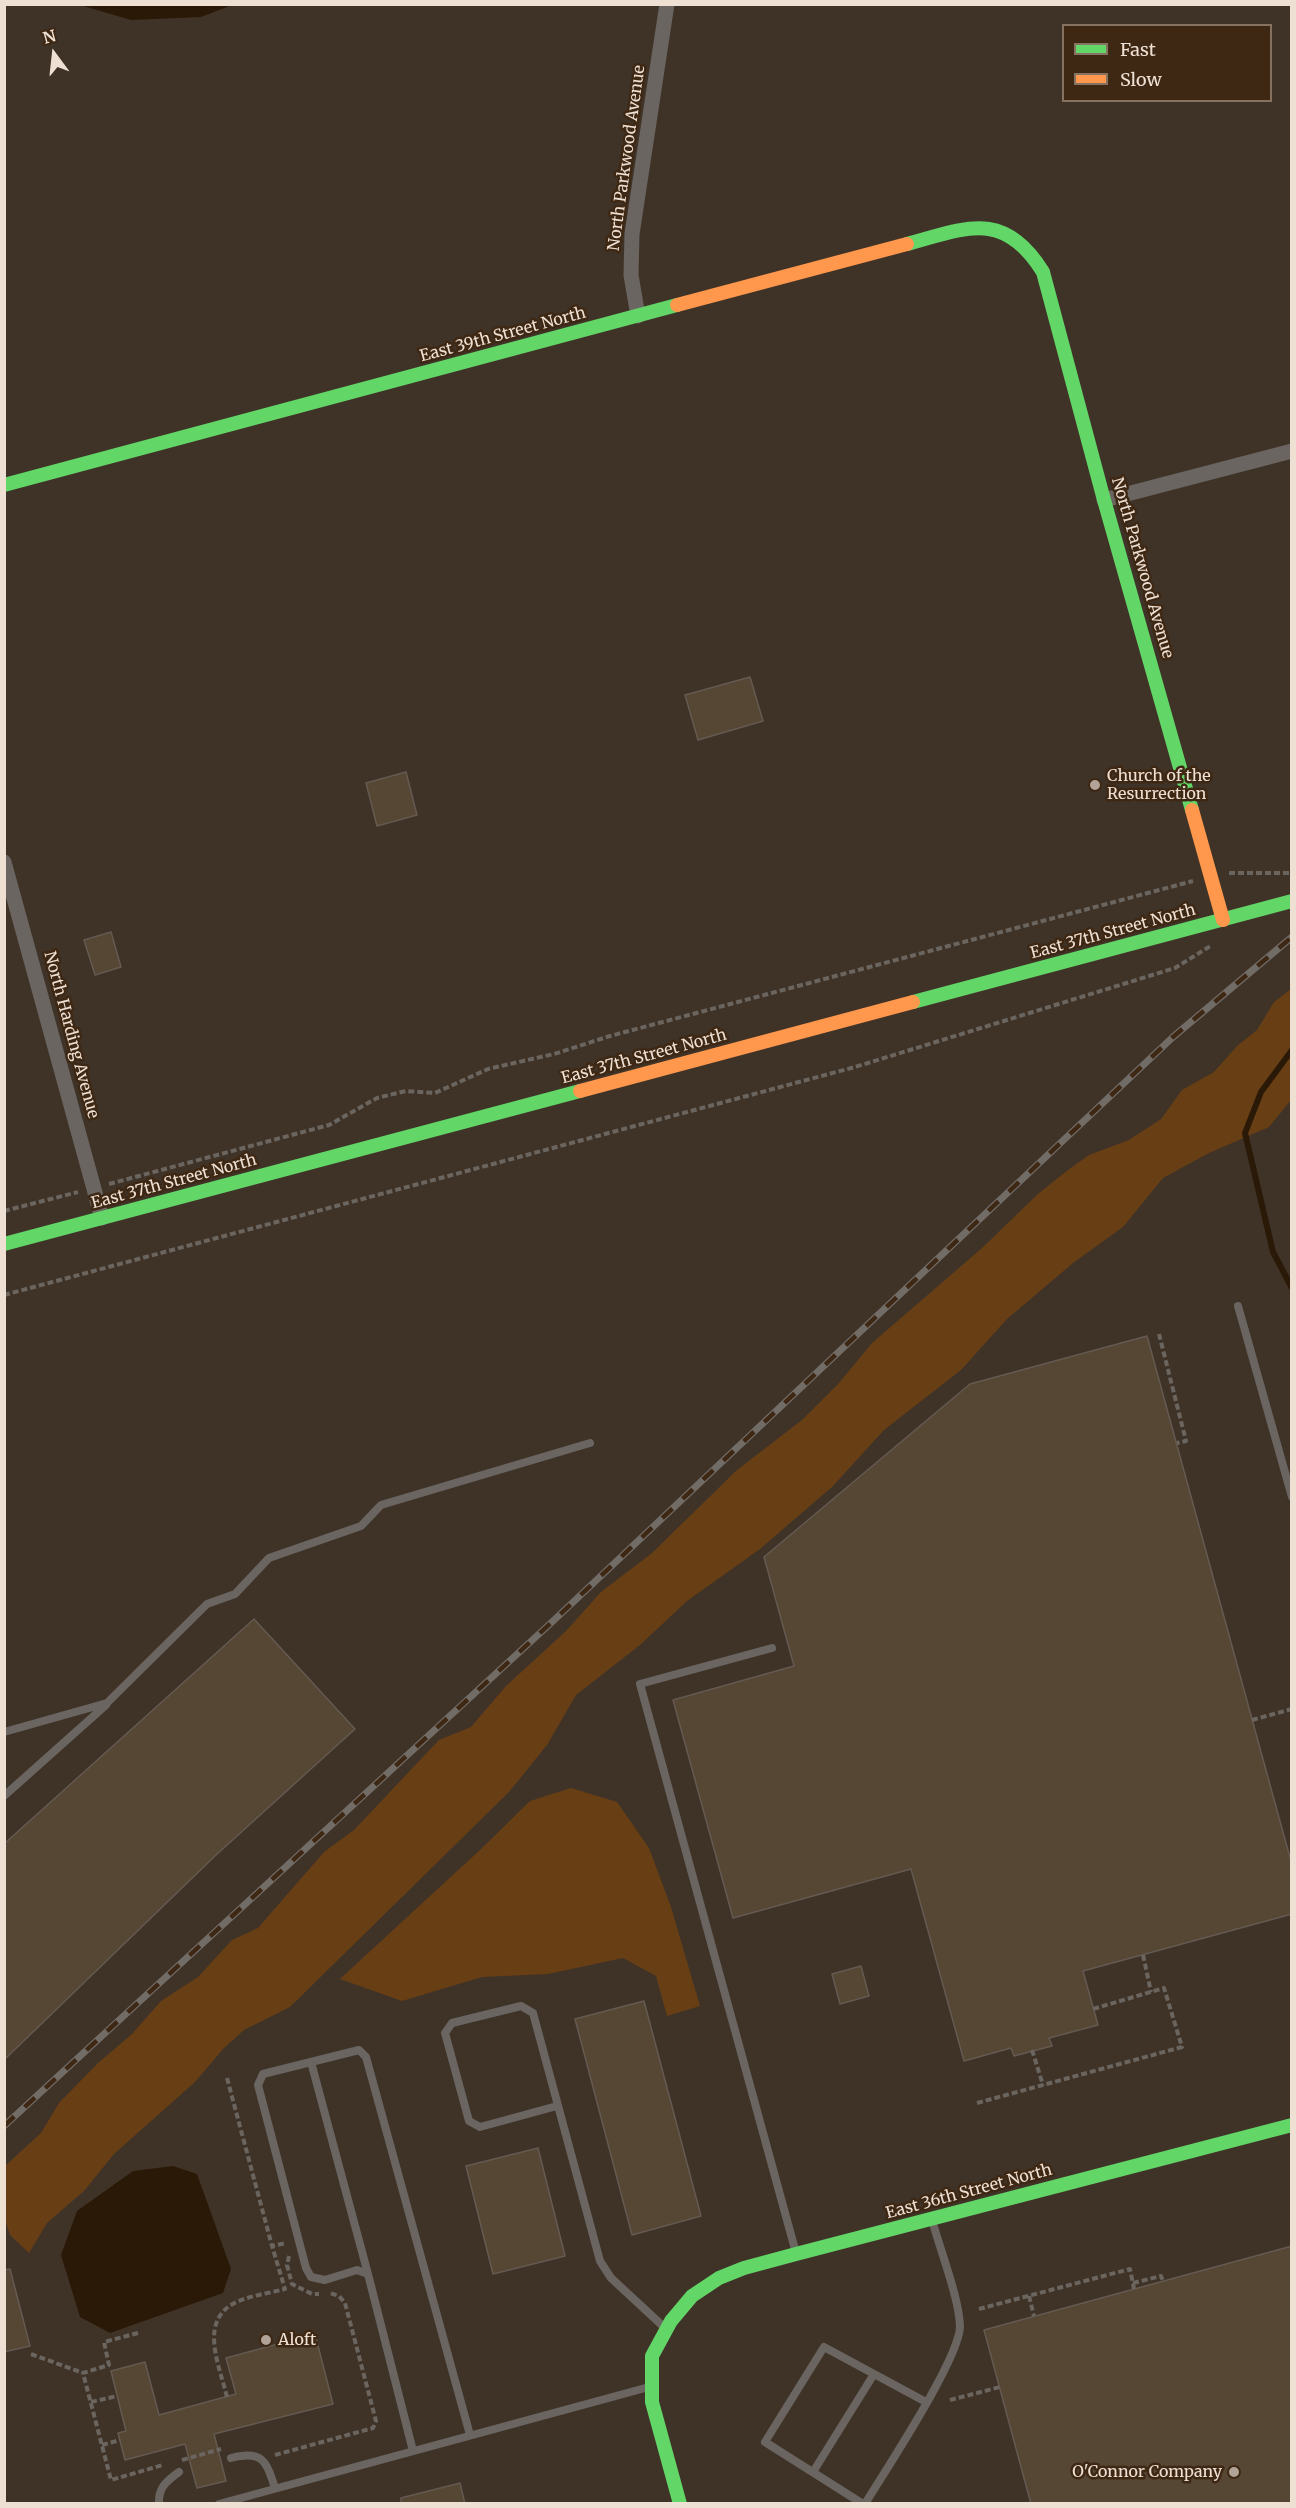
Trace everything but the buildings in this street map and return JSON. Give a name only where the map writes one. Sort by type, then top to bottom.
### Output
[{"type":"street","name":"North Parkwood Avenue","points":[[638,316],[631,275],[632,234],[667,4]]},
{"type":"street","name":"East 39th Street North","points":[[4,485],[963,229],[994,230],[1011,236]]},
{"type":"street","name":"North Parkwood Avenue","points":[[1011,236],[1033,254],[1043,272],[1104,500],[1223,920]]},
{"type":"street","points":[[1104,500],[1292,451]]},
{"type":"street","name":"North Harding Avenue","points":[[4,862],[102,1218]]},
{"type":"street","name":"East 37th Street North","points":[[4,1244],[1292,901]]},
{"type":"street","name":"East 36th Street North","points":[[680,2504],[652,2402],[652,2356],[669,2325],[692,2296],[719,2278],[744,2268],[796,2254],[1292,2125]]},
{"type":"lane","points":[[1238,1306],[1292,1497]]},
{"type":"lane","points":[[4,1796],[107,1703],[207,1604],[235,1594],[269,1558],[361,1526],[381,1505],[590,1443]]},
{"type":"lane","points":[[772,1648],[640,1684],[796,2254]]},
{"type":"lane","points":[[4,1732],[107,1703]]},
{"type":"lane","points":[[557,2106],[480,2127],[469,2121],[445,2032],[452,2023],[521,2006],[533,2013],[600,2260],[611,2278],[669,2325]]},
{"type":"lane","points":[[368,2274],[357,2270],[325,2280],[311,2277],[306,2268],[258,2085],[263,2074],[359,2050],[366,2057],[470,2435]]},
{"type":"lane","points":[[311,2062],[413,2451]]},
{"type":"lane","points":[[926,2402],[824,2347],[765,2442],[864,2504],[926,2402],[946,2368],[960,2327],[931,2218]]},
{"type":"lane","points":[[813,2472],[874,2374]]},
{"type":"lane","points":[[220,2503],[652,2386]]},
{"type":"lane","points":[[231,2458],[248,2454],[258,2456],[267,2464],[275,2488]]},
{"type":"lane","points":[[159,2504],[163,2483],[179,2472]]},
{"type":"path","points":[[4,1211],[329,1125],[377,1098],[406,1091],[435,1093],[488,1069],[554,1054],[610,1036],[1119,899],[1228,873],[1292,873]]},
{"type":"path","points":[[4,1295],[855,1068],[1175,968],[1212,945],[1223,942]]},
{"type":"path","points":[[1159,1335],[1186,1441],[1177,1443]]},
{"type":"path","points":[[1252,1720],[1292,1710]]},
{"type":"path","points":[[1143,1955],[1151,1992]]},
{"type":"path","points":[[977,2103],[1182,2047],[1164,1988],[1093,2009]]},
{"type":"path","points":[[1032,2050],[1043,2085]]},
{"type":"path","points":[[227,2078],[285,2289]]},
{"type":"path","points":[[269,2451],[274,2456],[373,2428],[376,2421],[345,2303],[339,2296],[331,2293],[312,2294],[292,2284],[286,2265],[290,2241],[272,2246]]},
{"type":"path","points":[[979,2310],[1130,2269],[1134,2289]]},
{"type":"path","points":[[1133,2283],[1161,2276],[1163,2281]]},
{"type":"path","points":[[227,2397],[213,2341],[215,2322],[223,2311],[239,2301],[285,2289],[292,2284]]},
{"type":"path","points":[[1029,2296],[1034,2316]]},
{"type":"path","points":[[31,2354],[83,2373],[109,2365],[104,2342],[138,2333]]},
{"type":"path","points":[[83,2373],[111,2480],[167,2464]]},
{"type":"path","points":[[950,2400],[1000,2387]]},
{"type":"path","points":[[90,2402],[117,2396]]},
{"type":"path","points":[[102,2445],[120,2440]]},
{"type":"path","points":[[178,2461],[223,2449]]},
{"type":"shaded area","points":[[232,4],[201,17],[131,20],[80,5]]},
{"type":"shaded area","points":[[1291,989],[1291,1100],[1269,1127],[1209,1153],[1163,1178],[1123,1227],[1073,1263],[1007,1319],[961,1370],[884,1430],[832,1487],[760,1549],[687,1601],[640,1645],[576,1695],[547,1745],[509,1792],[290,2007],[244,2030],[224,2048],[195,2082],[114,2154],[84,2191],[47,2223],[29,2253],[10,2235],[5,2220],[5,2166],[41,2133],[59,2103],[98,2063],[132,2034],[161,2001],[198,1977],[232,1940],[258,1928],[324,1852],[354,1830],[439,1740],[471,1727],[506,1686],[566,1631],[601,1592],[652,1553],[737,1470],[802,1420],[839,1383],[872,1343],[982,1248],[1039,1193],[1089,1155],[1129,1140],[1161,1119],[1182,1090],[1214,1072],[1237,1046],[1257,1030],[1274,1002]]},
{"type":"shaded area","points":[[571,1788],[617,1802],[649,1848],[671,1907],[700,2006],[667,2016],[656,1976],[623,1958],[548,1974],[482,1977],[402,2001],[340,1979],[530,1801]]},
{"type":"shaded area","points":[[173,2166],[197,2174],[231,2269],[223,2293],[110,2333],[80,2317],[61,2255],[77,2211],[133,2171]]},
{"type":"waterway","points":[[1292,1050],[1261,1092],[1245,1133],[1273,1252],[1292,1288]]},
{"type":"railway","points":[[4,2126],[552,1622],[1173,1037],[1292,937]]},
{"type":"traffic: fast","points":[[907,244],[966,229],[982,228],[998,231],[1014,239],[1028,252],[1043,272],[1104,500],[1192,810]]},
{"type":"traffic: fast","points":[[4,485],[677,305]]},
{"type":"traffic: fast","points":[[913,1002],[1292,901]]},
{"type":"traffic: fast","points":[[4,1244],[580,1091]]},
{"type":"traffic: fast","points":[[680,2504],[652,2402],[652,2356],[671,2321],[692,2296],[719,2278],[744,2268],[796,2254],[1292,2125]]},
{"type":"traffic: slow","points":[[677,305],[907,244]]},
{"type":"traffic: slow","points":[[1192,810],[1223,920]]},
{"type":"traffic: slow","points":[[580,1091],[913,1002]]},
{"type":"place","name":"Church of the Resurrection","points":[[1095,785]]},
{"type":"place","name":"Aloft","points":[[266,2340]]},
{"type":"place","name":"O'Connor Company","points":[[1234,2472]]}]
